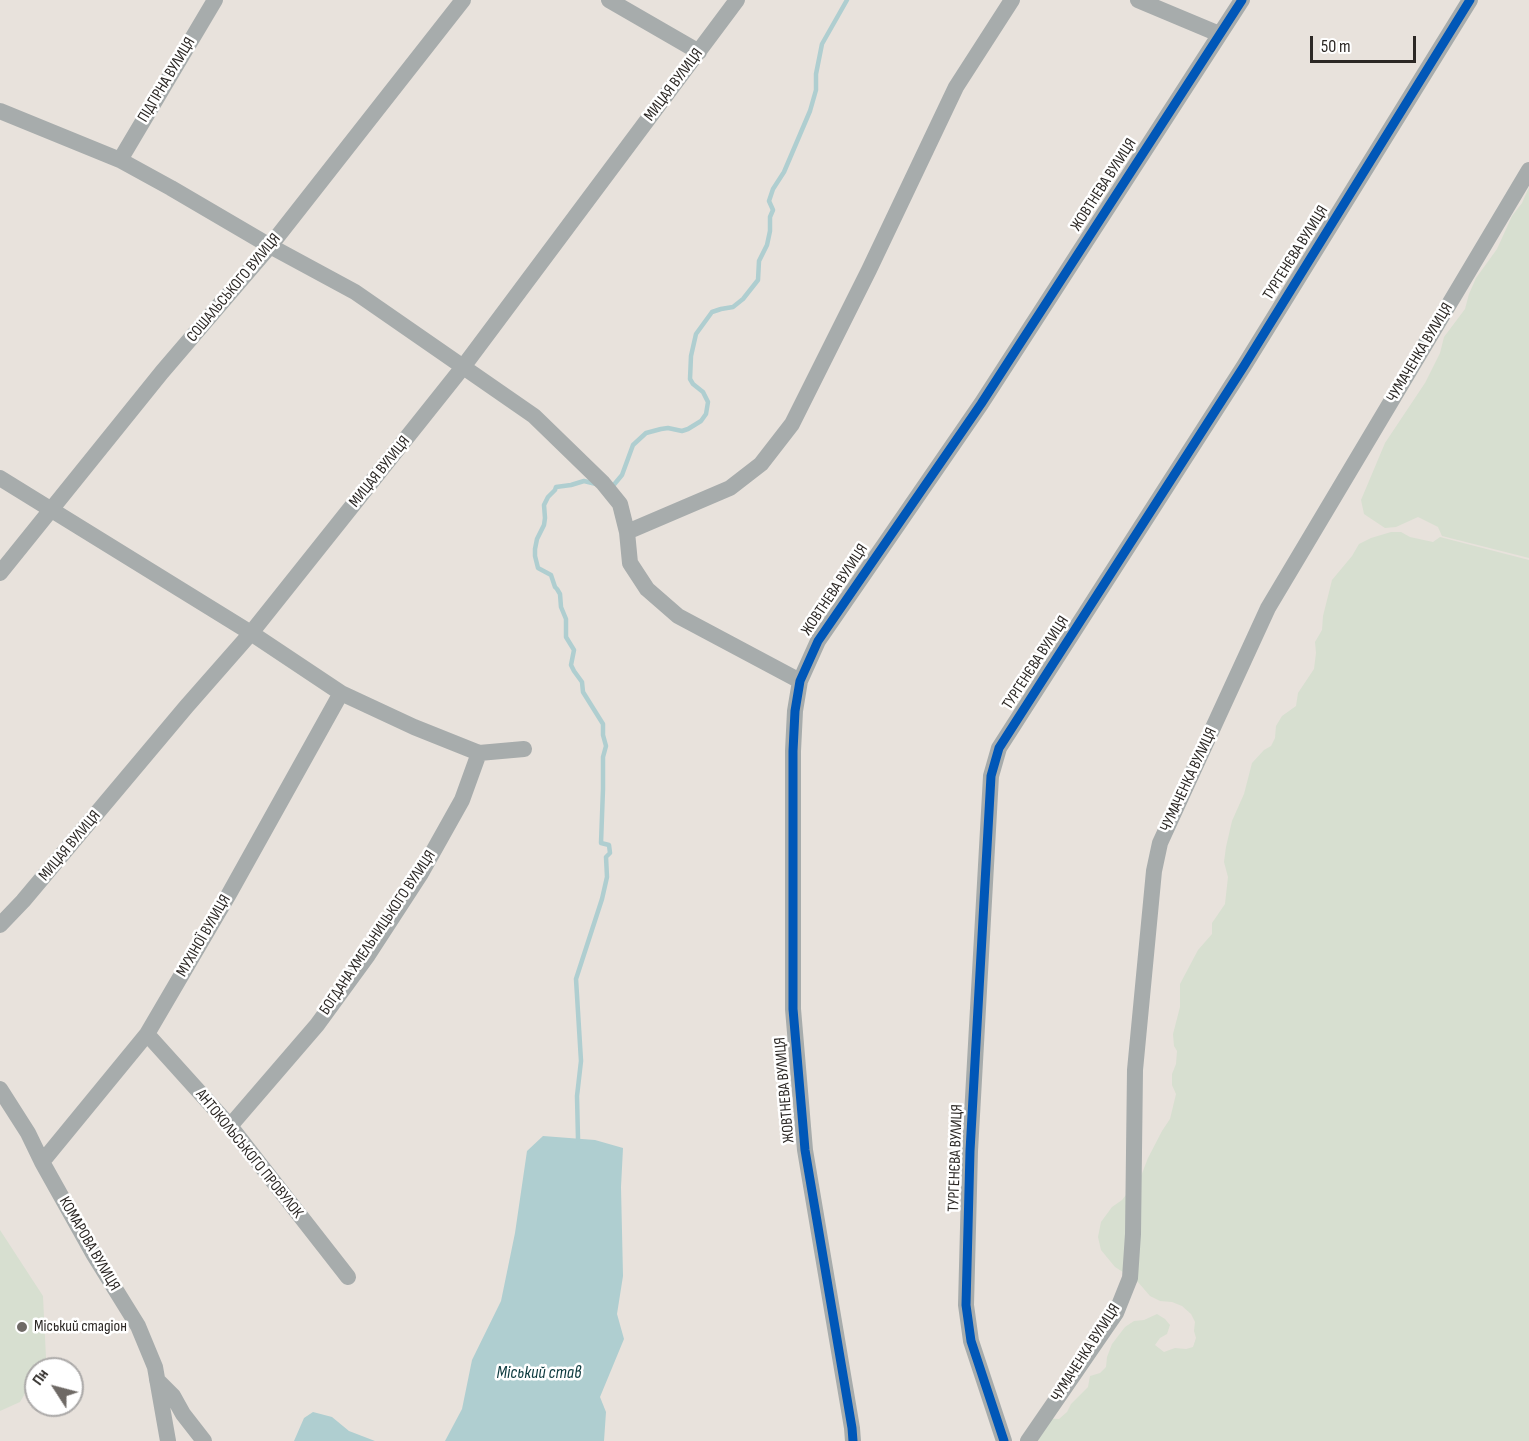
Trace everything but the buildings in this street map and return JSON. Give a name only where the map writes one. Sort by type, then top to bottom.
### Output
[{"type":"street","name":"ПІДГІРНА ВУЛИЦЯ","points":[[120,160],[215,0]]},
{"type":"street","name":"СОШАЛЬСЬКОГО ВУЛИЦЯ","points":[[0,573],[162,372],[270,246],[463,0]]},
{"type":"street","points":[[609,0],[699,52]]},
{"type":"street","name":"МИЦАЯ ВУЛИЦЯ","points":[[0,925],[251,633],[463,367],[737,0]]},
{"type":"street","points":[[627,532],[730,488],[760,464],[792,424],[869,270],[956,87],[1012,0]]},
{"type":"street","points":[[1138,0],[1219,34]]},
{"type":"street","name":"ЖОВТНЕВА ВУЛИЦЯ","points":[[853,1441],[805,1149],[793,1009],[793,751],[795,711],[800,681],[818,641],[981,404],[1242,0]]},
{"type":"street","name":"ТУРГЕНЄВА ВУЛИЦЯ","points":[[1004,1441],[970,1341],[966,1305],[970,1151],[991,776],[999,748],[1244,366],[1470,0]]},
{"type":"street","points":[[0,111],[120,160],[355,292],[534,416],[603,483],[620,504],[627,532],[630,563],[647,589],[678,616],[800,681]]},
{"type":"street","name":"ЧУМАЧЕНКА ВУЛИЦЯ","points":[[1028,1441],[1116,1313],[1130,1278],[1133,1234],[1135,1070],[1154,871],[1160,843],[1268,608],[1529,170]]},
{"type":"street","points":[[0,478],[251,633],[341,693],[414,727],[479,753],[524,749]]},
{"type":"street","name":"МУХІНОЇ ВУЛИЦЯ","points":[[42,1162],[147,1034],[229,894],[341,693]]},
{"type":"street","name":"БОГДАНА ХМЕЛЬНИЦЬКОГО ВУЛИЦЯ","points":[[230,1126],[317,1025],[368,955],[420,875],[462,800],[479,753]]},
{"type":"street","name":"АНТОКОЛЬСЬКОГО ПРОВУЛОК","points":[[147,1034],[230,1126],[348,1277]]},
{"type":"street","name":"КОМАРОВА ВУЛИЦЯ","points":[[0,1089],[28,1133],[94,1255],[138,1326],[155,1367],[168,1441]]},
{"type":"street","points":[[158,1380],[173,1396],[183,1414],[204,1441]]},
{"type":"green space","points":[[1529,187],[1529,558],[1442,536],[1438,527],[1418,517],[1396,527],[1385,528],[1364,514],[1361,500],[1385,443],[1425,383],[1440,353],[1444,337],[1465,309],[1476,278],[1497,249],[1512,216],[1522,203]]},
{"type":"green space","points":[[1391,532],[1401,532],[1410,537],[1433,542],[1440,537],[1529,560],[1529,1441],[1022,1441],[1039,1418],[1059,1419],[1067,1412],[1071,1404],[1088,1387],[1090,1376],[1100,1373],[1106,1367],[1112,1344],[1125,1327],[1134,1321],[1144,1320],[1157,1314],[1165,1319],[1170,1325],[1167,1334],[1155,1345],[1164,1352],[1175,1348],[1193,1347],[1196,1338],[1195,1322],[1191,1314],[1182,1306],[1150,1296],[1137,1281],[1115,1267],[1101,1250],[1098,1237],[1101,1222],[1141,1176],[1148,1158],[1170,1119],[1176,1094],[1172,1085],[1177,1051],[1173,1034],[1180,1007],[1180,984],[1198,950],[1212,934],[1212,923],[1225,904],[1228,877],[1224,862],[1226,847],[1232,821],[1244,794],[1252,763],[1271,746],[1275,738],[1276,726],[1282,716],[1296,706],[1298,693],[1314,669],[1315,642],[1322,630],[1332,580],[1359,544]]},
{"type":"green space","name":"Міський стадіон","points":[[0,1230],[43,1296],[46,1357],[24,1357],[24,1395],[20,1402],[0,1411]]},
{"type":"water","name":"Міський став","points":[[543,1136],[595,1140],[623,1148],[621,1187],[623,1276],[617,1314],[624,1339],[600,1397],[606,1412],[604,1441],[445,1441],[462,1409],[472,1360],[501,1301],[515,1233],[527,1151]]},
{"type":"water","points":[[313,1412],[332,1417],[349,1431],[375,1441],[294,1441],[304,1418]]},
{"type":"waterway","points":[[612,487],[622,475],[633,445],[646,433],[668,428],[682,431],[701,421],[706,414],[708,402],[703,392],[690,379],[691,356],[696,334],[712,312],[733,307],[743,299],[758,280],[759,261],[767,245],[773,210],[769,201],[810,111],[816,90],[816,74],[822,44],[847,0]]},
{"type":"waterway","points":[[578,1139],[577,1096],[581,1061],[576,979],[607,877],[606,857],[610,853],[609,845],[601,843],[603,757],[606,746],[603,724],[583,692],[582,682],[571,665],[574,650],[566,637],[566,619],[561,607],[560,594],[551,575],[538,568],[535,549],[544,525],[544,505],[556,487],[584,481],[596,484]]},
{"type":"cycle path","points":[[853,1441],[805,1150],[793,1009],[793,751],[795,711],[800,681],[818,641],[981,404],[1242,0]]},
{"type":"cycle path","points":[[1004,1441],[971,1341],[966,1305],[970,1151],[991,776],[999,748],[1244,366],[1470,0]]},
{"type":"place","name":"Міський стадіон","points":[[22,1327]]}]
